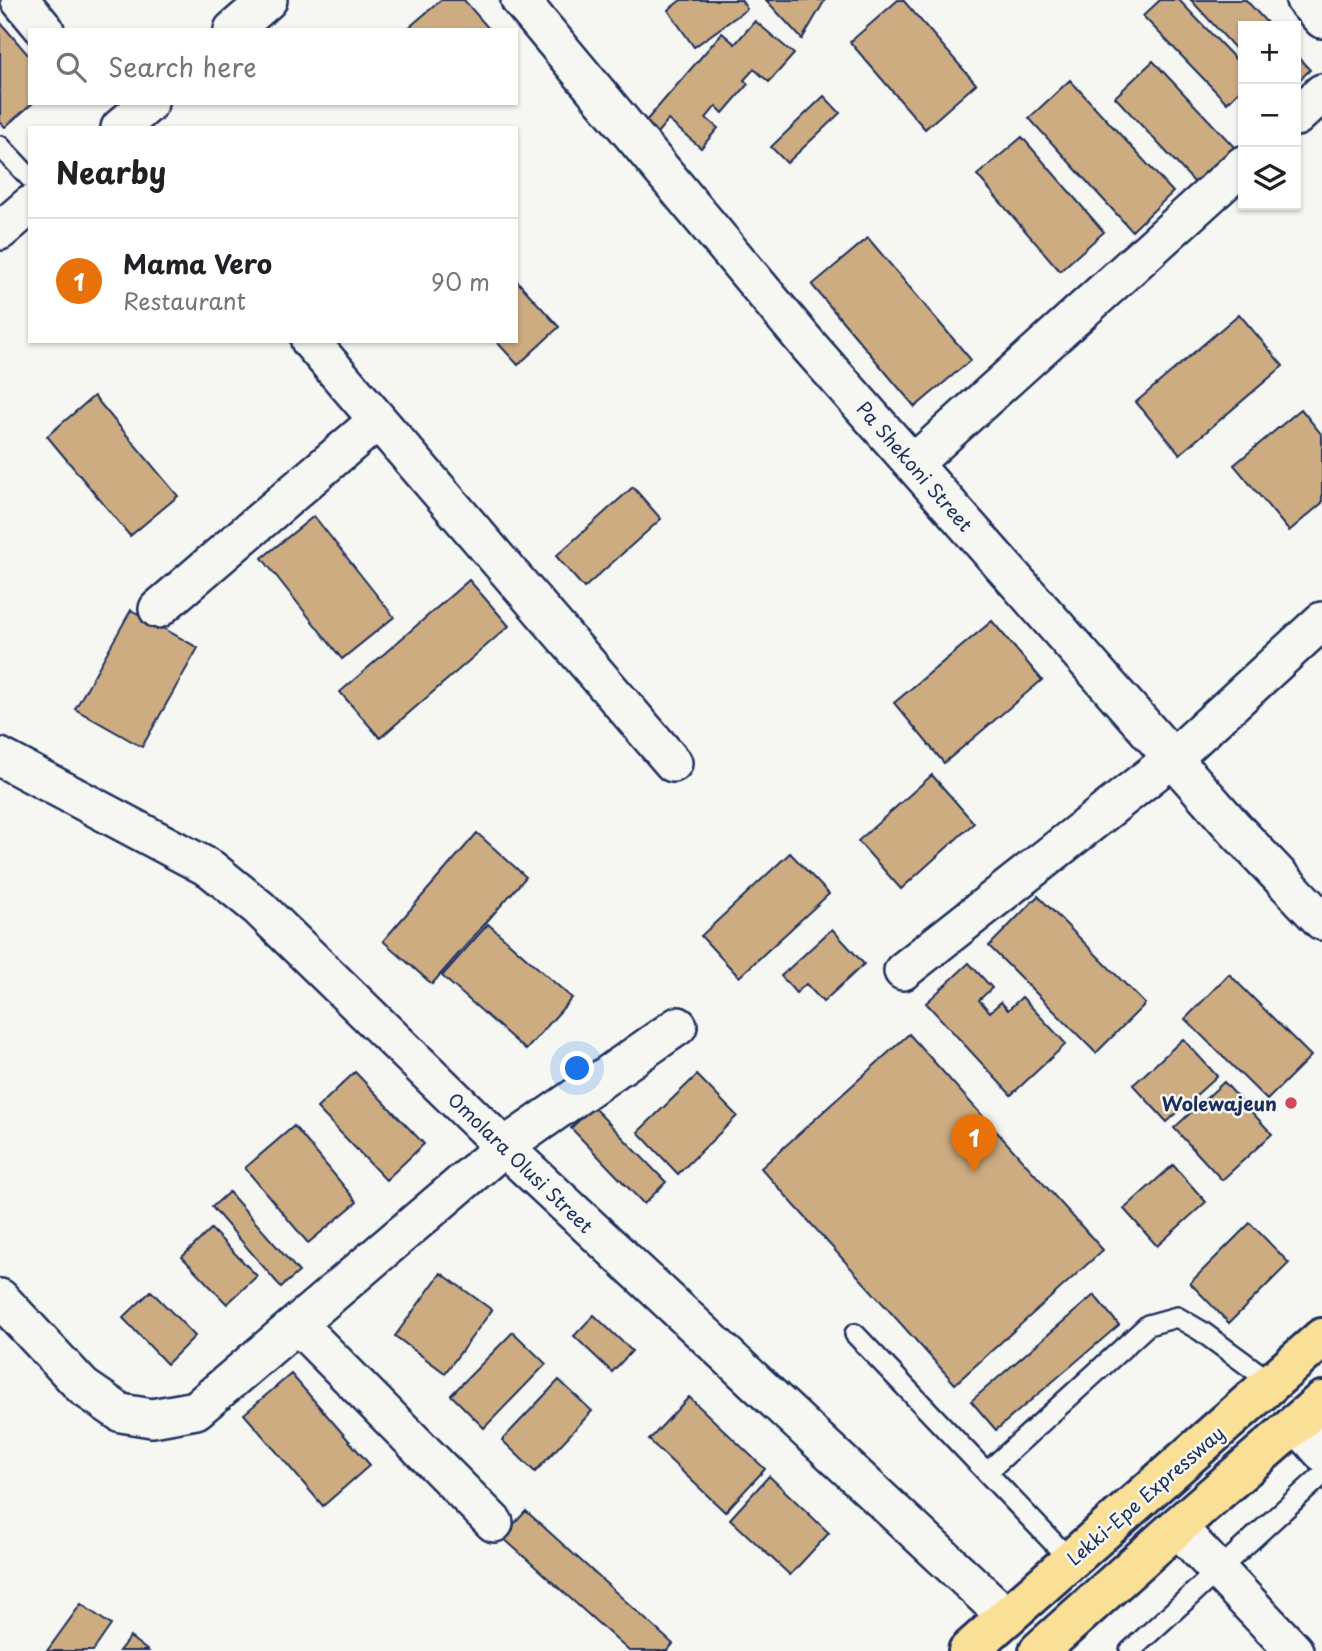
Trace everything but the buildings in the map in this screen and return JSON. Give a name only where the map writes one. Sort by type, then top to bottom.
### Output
[{"type":"highway","name":"Lekki-Epe Expressway","points":[[968,1651],[1322,1338]]},
{"type":"highway","points":[[1039,1651],[1309,1412]]},
{"type":"street","points":[[20,0],[43,28]]},
{"type":"street","points":[[235,28],[268,0]]},
{"type":"street","name":"Pa Shekoni Street","points":[[520,0],[808,345],[1235,830],[1322,921]]},
{"type":"street","points":[[1305,0],[1322,19]]},
{"type":"street","points":[[1301,112],[1322,93]]},
{"type":"street","points":[[913,464],[1238,169]]},
{"type":"street","points":[[0,231],[28,207]]},
{"type":"street","points":[[312,343],[673,763]]},
{"type":"street","points":[[158,609],[378,420]]},
{"type":"street","points":[[903,971],[1173,758],[1322,621]]},
{"type":"street","name":"Omolara Olusi Street","points":[[0,757],[211,869],[259,908],[504,1147],[1007,1617]]},
{"type":"street","points":[[0,1298],[83,1387],[121,1413],[152,1418],[196,1410],[504,1147],[678,1026]]},
{"type":"street","points":[[297,1324],[494,1523]]},
{"type":"street","points":[[1309,1412],[1322,1452]]},
{"type":"street","points":[[1177,1527],[1294,1651]]},
{"type":"lane","points":[[0,146],[28,176]]},
{"type":"lane","points":[[987,1472],[1148,1325],[1177,1317],[1272,1382]]},
{"type":"lane","points":[[855,1334],[1070,1560]]},
{"type":"lane","points":[[1130,1651],[1322,1475]]},
{"type":"place","name":"Wolewajeun","points":[[1291,1103]]},
{"type":"place","name":"Mama Vero","points":[[974,1172]]}]
